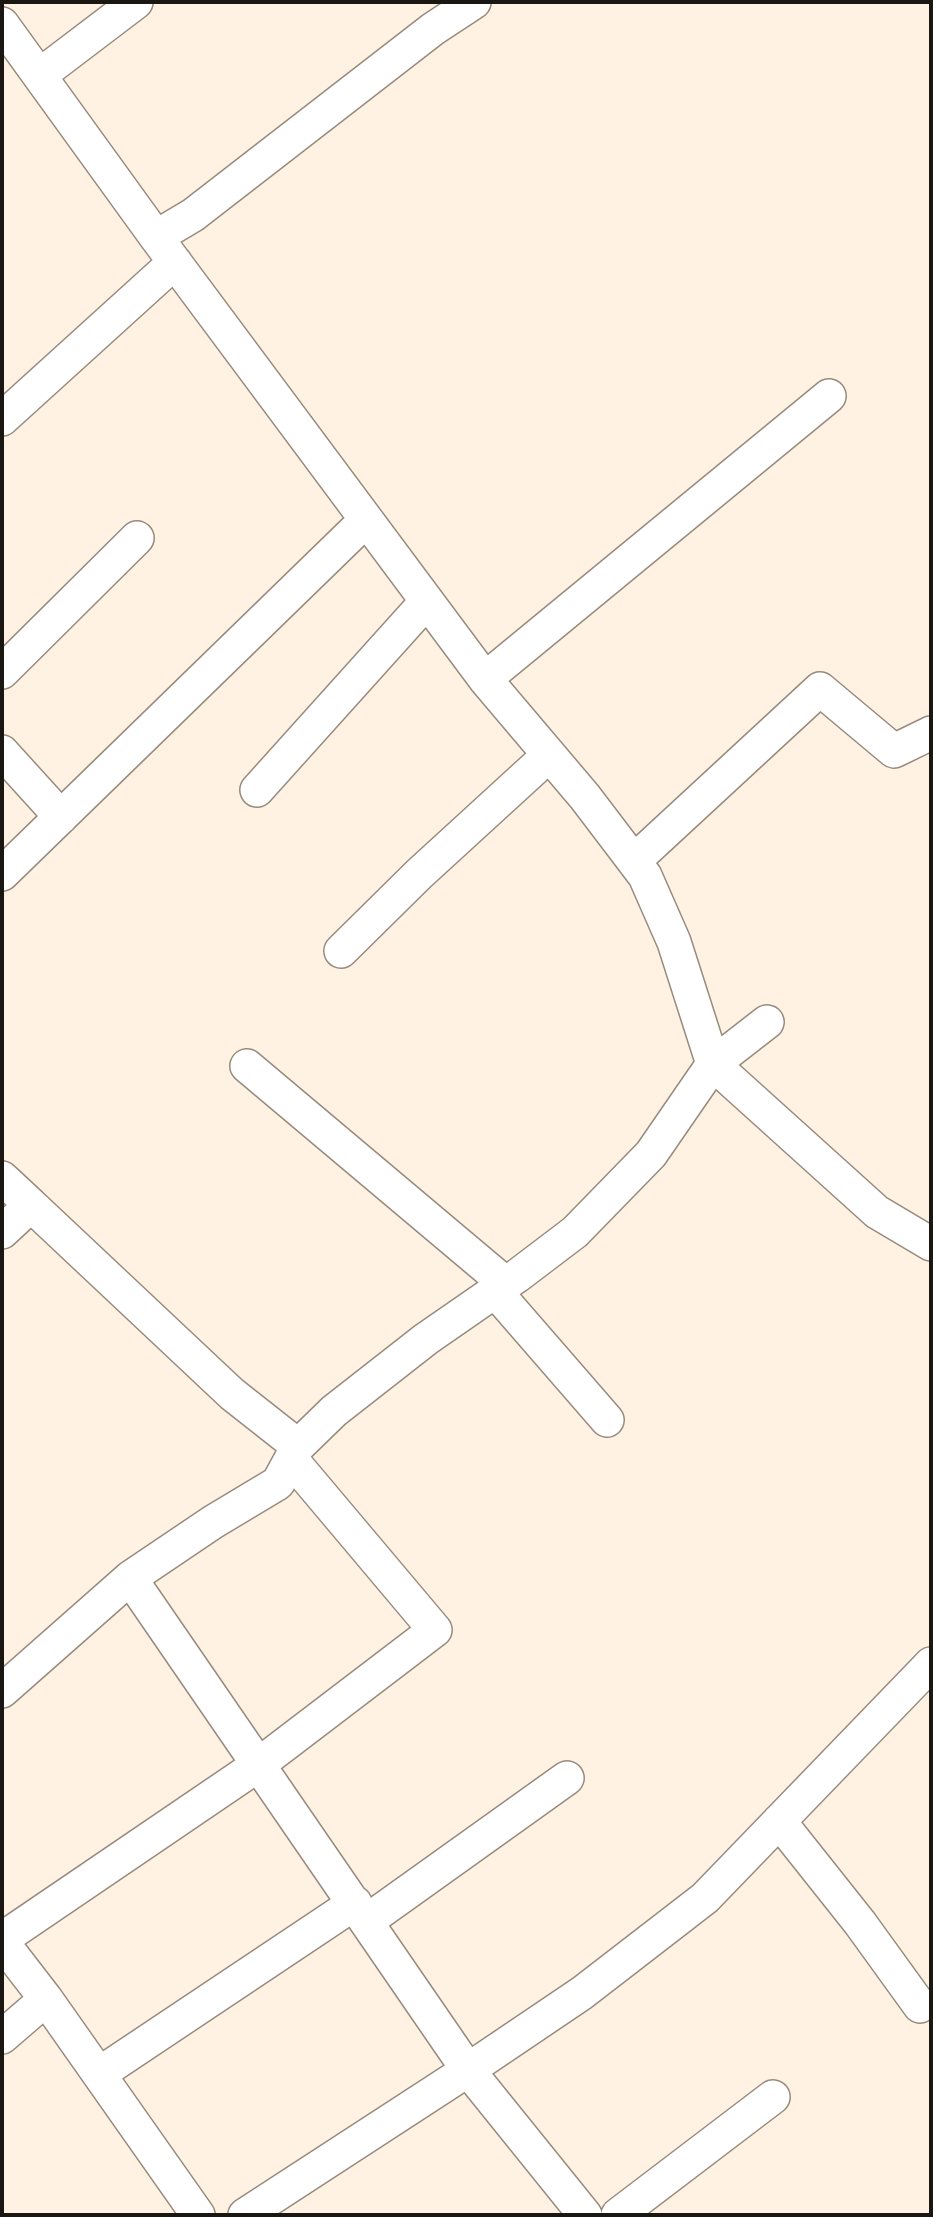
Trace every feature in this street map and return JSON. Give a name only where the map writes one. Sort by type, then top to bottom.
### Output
[{"type":"street","points":[[40,75],[136,2]]},
{"type":"street","points":[[2,419],[165,250],[193,215],[433,29],[474,2]]},
{"type":"street","points":[[2,24],[165,250],[485,679],[585,797],[645,876],[674,942],[713,1064],[877,1212],[931,1244]]},
{"type":"street","points":[[485,679],[829,396]]},
{"type":"street","points":[[2,874],[366,520]]},
{"type":"street","points":[[2,672],[137,538]]},
{"type":"street","points":[[257,790],[427,601]]},
{"type":"street","points":[[634,861],[820,689],[894,751],[931,733]]},
{"type":"street","points":[[2,752],[61,817]]},
{"type":"street","points":[[341,951],[419,874],[549,755]]},
{"type":"street","points":[[2,1691],[130,1578],[213,1522],[278,1483],[294,1453],[334,1411],[426,1339],[575,1232],[651,1154],[713,1064],[767,1022]]},
{"type":"street","points":[[247,1066],[500,1288],[607,1420]]},
{"type":"street","points":[[2,1178],[294,1453],[435,1630],[258,1765],[2,1941],[47,1999],[198,2215]]},
{"type":"street","points":[[2,1232],[31,1205]]},
{"type":"street","points":[[130,1578],[468,2070],[585,2215]]},
{"type":"street","points":[[245,2215],[582,1993],[705,1898],[931,1664]]},
{"type":"street","points":[[99,2074],[361,1912],[567,1778]]},
{"type":"street","points":[[779,1821],[860,1923],[920,2006]]},
{"type":"street","points":[[2,2037],[47,1999]]},
{"type":"street","points":[[618,2215],[773,2097]]}]
